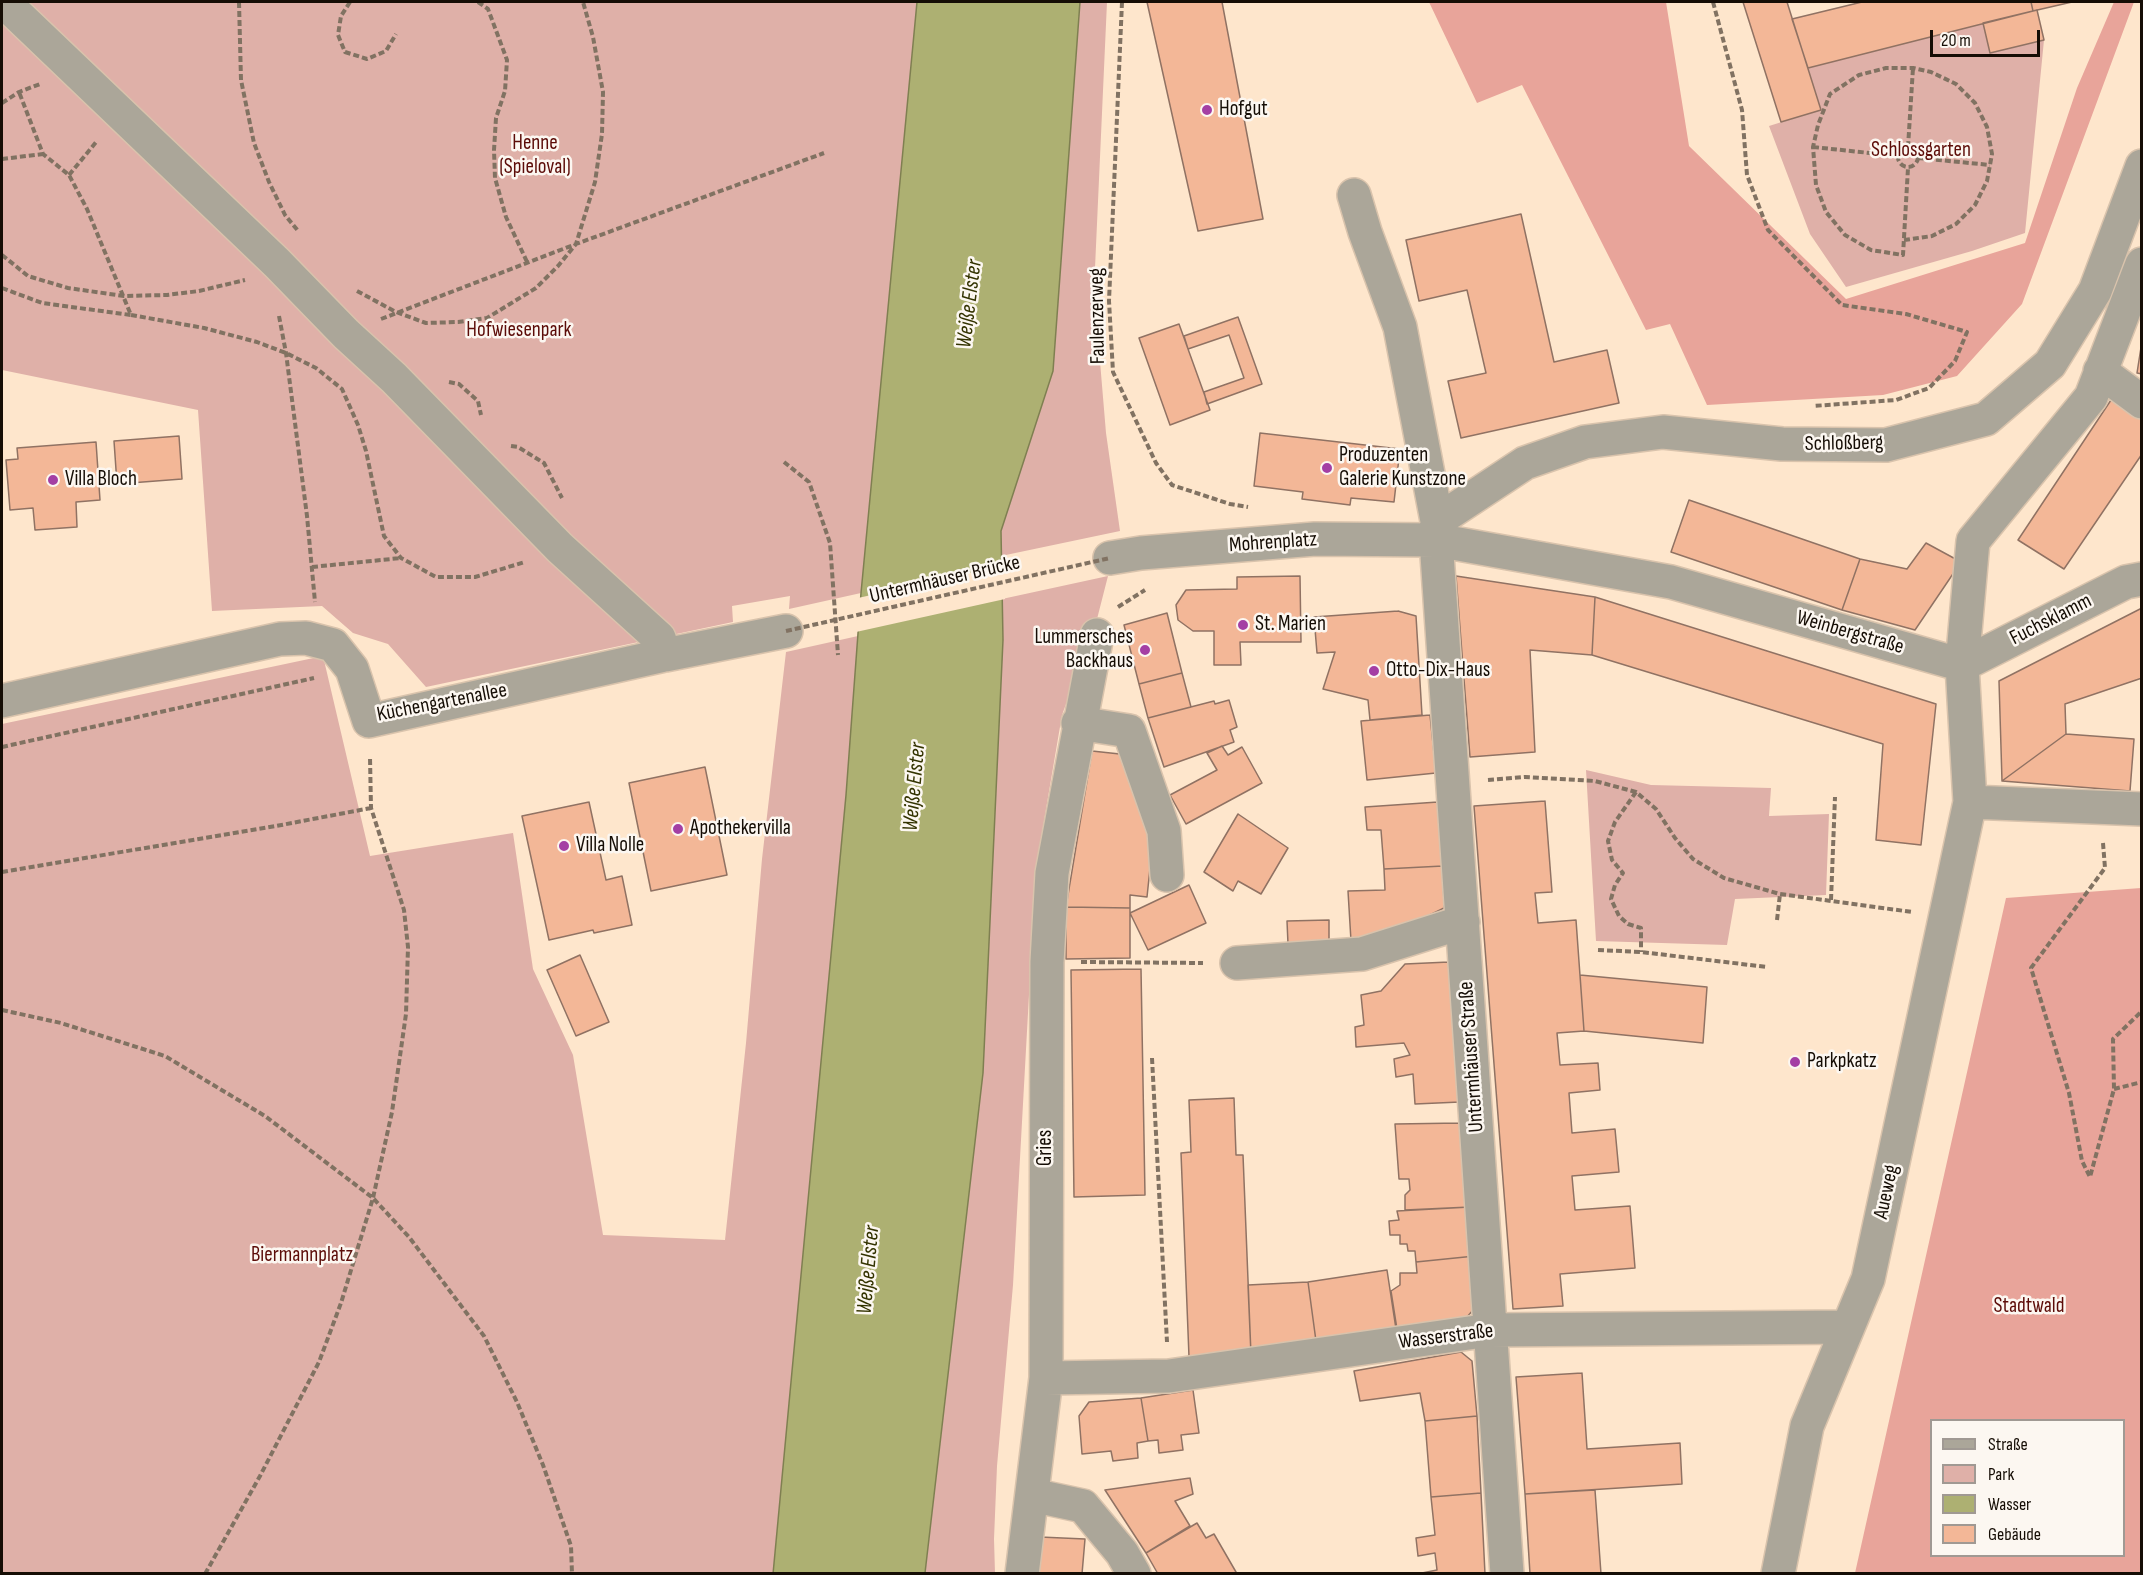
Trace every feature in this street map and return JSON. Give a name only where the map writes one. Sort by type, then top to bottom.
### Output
[{"type":"street","points":[[4,2],[119,112],[274,267],[394,378],[560,548],[659,638],[665,655]]},
{"type":"street","name":"Schloßberg","points":[[1437,530],[1525,463],[1585,442],[1663,432],[1782,444],[1886,445],[1986,419],[2050,364],[2095,291],[2142,166]]},
{"type":"street","name":"Untermhäuser Straße","points":[[1354,195],[1400,327],[1437,530],[1507,1574]]},
{"type":"street","points":[[2142,264],[2091,397],[1973,541],[1962,666],[1970,802],[2142,809]]},
{"type":"street","points":[[2100,371],[2142,402]]},
{"type":"street","name":"Mohrenplatz","points":[[1110,558],[1141,553],[1437,530]]},
{"type":"street","name":"Weinbergstraße","points":[[1437,530],[1671,582],[1962,666]]},
{"type":"street","name":"Fuchsklamm","points":[[1962,666],[2126,582],[2142,579]]},
{"type":"street","name":"Küchengartenallee","points":[[2,701],[280,639],[306,638],[333,645],[351,669],[369,720],[665,655],[786,632]]},
{"type":"street","name":"Gries","points":[[1022,1574],[1046,1378],[1047,962],[1052,873],[1096,635]]},
{"type":"street","points":[[1078,723],[1129,731],[1164,831],[1167,874]]},
{"type":"street","name":"Aueweg","points":[[1778,1574],[1807,1426],[1868,1279],[1970,802]]},
{"type":"street","points":[[1237,963],[1362,954],[1463,922]]},
{"type":"street","name":"Wasserstraße","points":[[1046,1378],[1169,1376],[1490,1330],[1848,1327]]},
{"type":"street","points":[[1032,1495],[1083,1506],[1122,1553],[1134,1574]]},
{"type":"path","points":[[239,2],[241,80],[254,143],[285,215],[306,240]]},
{"type":"path","points":[[350,2],[341,16],[338,35],[345,52],[367,59],[386,51],[396,34]]},
{"type":"path","points":[[478,2],[488,9],[507,60],[505,91],[496,118],[495,178],[506,218],[528,264]]},
{"type":"path","points":[[351,286],[396,312],[426,324],[487,318],[536,288],[576,244],[595,182],[602,134],[603,92],[593,37],[583,2]]},
{"type":"path","name":"Faulenzerweg","points":[[1122,2],[1109,302],[1113,372],[1156,464],[1172,486],[1230,504],[1267,510],[1272,542]]},
{"type":"path","points":[[1713,2],[1742,110],[1747,175],[1768,230],[1842,305],[1906,314],[1967,332],[1955,361],[1929,388],[1896,400],[1803,407]]},
{"type":"path","points":[[1904,240],[1932,236],[1956,224],[1975,205],[1987,181],[1992,154],[1987,127],[1975,103],[1956,84],[1931,72],[1913,68],[1886,68],[1859,75],[1830,94],[1818,125],[1813,147],[1816,185],[1826,212],[1845,235],[1871,250],[1903,255],[1908,168]]},
{"type":"path","points":[[1908,147],[1913,68]]},
{"type":"path","points":[[19,92],[44,154],[69,175],[87,209],[131,315]]},
{"type":"path","points":[[69,175],[119,112]]},
{"type":"path","points":[[1813,147],[1898,156]]},
{"type":"path","points":[[1908,147],[1916,150],[1918,158],[1915,165],[1908,168],[1899,163],[1898,156],[1900,150],[1908,147]]},
{"type":"path","points":[[346,334],[396,312],[824,153]]},
{"type":"path","points":[[2,159],[44,154]]},
{"type":"path","points":[[1918,158],[1990,165]]},
{"type":"path","points":[[2,255],[28,276],[68,288],[124,296],[167,295],[199,291],[274,267],[315,602]]},
{"type":"path","points":[[2,288],[42,303],[204,328],[257,342],[316,368],[342,389],[358,425],[366,451],[384,536],[401,558],[436,576],[475,577],[512,567]]},
{"type":"path","points":[[784,462],[809,482],[830,543],[838,655]]},
{"type":"path","points":[[312,567],[401,558]]},
{"type":"path","name":"Untermhäuser Brücke","points":[[786,632],[1110,558]]},
{"type":"path","points":[[2,747],[351,669]]},
{"type":"path","points":[[205,1574],[260,1476],[319,1362],[341,1303],[373,1198],[393,1112],[406,1014],[408,947],[404,910],[371,808],[369,720]]},
{"type":"path","points":[[1453,783],[1525,777],[1557,778],[1595,781],[1636,792],[1656,809],[1675,838],[1693,859],[1724,878],[1780,894],[1946,916]]},
{"type":"path","points":[[1636,792],[1615,822],[1608,842],[1612,860],[1623,873],[1615,885],[1611,899],[1619,916],[1628,924],[1641,928],[1641,952]]},
{"type":"path","points":[[1831,900],[1835,797]]},
{"type":"path","points":[[2100,807],[2105,868],[2031,968],[2068,1093],[2082,1161],[2090,1177],[2114,1089],[2113,1039],[2142,1011]]},
{"type":"path","points":[[2,872],[371,808]]},
{"type":"path","points":[[1777,920],[1780,894]]},
{"type":"path","points":[[1598,950],[1641,952],[1767,967]]},
{"type":"path","points":[[1047,962],[1237,963]]},
{"type":"path","points":[[2,1010],[61,1023],[165,1056],[265,1116],[373,1198],[409,1238],[484,1336],[517,1402],[543,1466],[571,1546],[572,1574]]},
{"type":"path","points":[[1152,1058],[1169,1376]]},
{"type":"path","points":[[2114,1089],[2142,1082]]},
{"type":"green space","name":"Hofwiesenpark","points":[[2,2],[917,2],[861,593],[789,609],[790,596],[732,606],[733,622],[426,687],[388,644],[353,633],[322,606],[212,611],[198,410],[2,370]]},
{"type":"green space","points":[[1080,2],[1107,2],[1094,290],[1106,433],[1120,531],[1001,556],[1001,531],[1053,371]]},
{"type":"green space","points":[[1429,2],[1666,2],[1689,146],[1846,299],[2025,243],[2077,88],[2114,2],[2134,2],[2022,304],[1957,376],[1883,395],[1707,405],[1670,324],[1646,330],[1522,85],[1477,103]]},
{"type":"green space","name":"Schlossgarten","points":[[1983,23],[1990,53],[2044,40],[2025,233],[1972,251],[1846,287],[1810,234],[1769,126],[1820,110],[1808,68]]},
{"type":"green space","points":[[1108,576],[1097,619],[1062,715],[1036,868],[1013,1285],[997,1466],[995,1573],[925,1574],[983,1073],[1003,640],[1002,599]]},
{"type":"green space","name":"Biermannplatz","points":[[858,636],[846,795],[773,1573],[2,1573],[2,724],[323,656],[370,856],[513,833],[533,969],[573,1055],[603,1235],[725,1240],[746,1043],[762,859],[786,652]]},
{"type":"green space","points":[[1586,770],[1651,785],[1771,788],[1769,816],[1829,814],[1826,895],[1735,899],[1727,945],[1596,941]]},
{"type":"green space","name":"Stadtwald","points":[[2141,888],[2141,1573],[1855,1573],[2006,898]]},
{"type":"water","name":"Weiße Elster","points":[[917,2],[1080,2],[1053,371],[1001,531],[1003,640],[983,1073],[925,1573],[773,1574],[846,795],[861,593]]},
{"type":"pier","points":[[1005,565],[1005,599],[856,632],[858,598]]},
{"type":"building","name":"Hofgut","points":[[1147,2],[1222,2],[1263,219],[1198,231]]},
{"type":"building","points":[[1743,2],[1787,2],[1821,110],[1781,122]]},
{"type":"building","points":[[1862,2],[2031,2],[2033,11],[1808,68],[1792,19]]},
{"type":"building","points":[[2031,2],[2072,2],[2033,11]]},
{"type":"building","points":[[2037,10],[2044,40],[1990,53],[1983,23]]},
{"type":"building","points":[[1521,214],[1554,362],[1607,350],[1619,403],[1461,438],[1448,381],[1486,373],[1467,290],[1419,301],[1406,240]]},
{"type":"building","points":[[1238,317],[1262,384],[1207,404],[1204,392],[1244,378],[1229,335],[1188,349],[1184,336]]},
{"type":"building","points":[[1179,324],[1210,410],[1170,425],[1139,338]]},
{"type":"building","points":[[2142,341],[2142,374],[2137,373]]},
{"type":"building","points":[[2113,397],[2142,416],[2142,454],[2064,569],[2018,540]]},
{"type":"building","name":"Produzenten Galerie Kunstzone","points":[[1260,433],[1400,449],[1394,502],[1351,498],[1350,505],[1302,499],[1303,492],[1254,486]]},
{"type":"building","points":[[179,436],[182,479],[117,484],[114,441]]},
{"type":"building","name":"Villa Bloch","points":[[96,442],[100,500],[76,502],[77,527],[35,530],[33,508],[10,510],[6,460],[18,459],[17,448]]},
{"type":"building","points":[[1689,500],[1860,559],[1842,610],[1671,552]]},
{"type":"building","points":[[1926,543],[1961,562],[1915,630],[1842,610],[1860,559],[1907,569]]},
{"type":"building","name":"St. Marien","points":[[1300,576],[1301,642],[1240,642],[1241,665],[1214,665],[1214,631],[1193,631],[1178,620],[1176,605],[1186,590],[1237,589],[1237,577]]},
{"type":"building","points":[[1456,576],[1595,597],[1592,655],[1530,650],[1535,752],[1470,757]]},
{"type":"building","points":[[1595,597],[1936,704],[1921,845],[1876,840],[1883,744],[1592,655]]},
{"type":"building","points":[[2142,608],[2142,678],[2065,704],[2066,734],[2002,781],[1999,681]]},
{"type":"building","name":"Otto-Dix-Haus","points":[[1398,611],[1416,616],[1422,715],[1370,720],[1368,700],[1323,689],[1335,652],[1317,653],[1314,617]]},
{"type":"building","points":[[1167,613],[1182,673],[1139,684],[1124,625]]},
{"type":"building","points":[[1182,673],[1191,707],[1148,718],[1139,684]]},
{"type":"building","points":[[1229,700],[1237,727],[1230,730],[1234,742],[1164,767],[1148,718],[1214,701],[1215,704]]},
{"type":"building","points":[[1430,715],[1436,773],[1367,780],[1361,721]]},
{"type":"building","points":[[2066,734],[2134,739],[2130,791],[2002,781]]},
{"type":"building","points":[[1222,746],[1228,755],[1242,747],[1262,783],[1186,824],[1170,795],[1217,770],[1207,753]]},
{"type":"building","points":[[1092,751],[1129,755],[1154,830],[1147,897],[1130,895],[1130,908],[1066,907]]},
{"type":"building","name":"Apothekervilla","points":[[705,767],[727,875],[651,891],[629,783]]},
{"type":"building","points":[[1545,801],[1552,892],[1535,893],[1538,923],[1576,920],[1584,1031],[1557,1033],[1560,1065],[1598,1063],[1600,1090],[1569,1093],[1572,1133],[1615,1129],[1619,1172],[1572,1176],[1575,1210],[1630,1206],[1635,1268],[1560,1274],[1563,1306],[1513,1309],[1474,806]]},
{"type":"building","name":"Villa Nolle","points":[[589,802],[606,880],[622,876],[632,925],[594,933],[593,930],[549,940],[522,816]]},
{"type":"building","points":[[1438,802],[1443,866],[1384,869],[1381,830],[1367,830],[1365,807]]},
{"type":"building","points":[[1238,814],[1288,848],[1261,894],[1238,881],[1233,891],[1204,872]]},
{"type":"building","points":[[1443,866],[1444,908],[1381,939],[1351,941],[1348,891],[1385,890],[1384,869]]},
{"type":"building","points":[[1189,885],[1206,923],[1148,950],[1130,913]]},
{"type":"building","points":[[1066,907],[1130,908],[1130,958],[1066,959]]},
{"type":"building","points":[[1329,920],[1329,943],[1288,944],[1287,921]]},
{"type":"building","points":[[580,955],[609,1022],[576,1036],[547,970]]},
{"type":"building","points":[[1449,962],[1460,1102],[1415,1104],[1413,1074],[1396,1077],[1394,1059],[1410,1055],[1404,1043],[1356,1047],[1355,1027],[1364,1025],[1361,995],[1381,991],[1405,964]]},
{"type":"building","points":[[1141,969],[1145,1195],[1074,1197],[1071,970]]},
{"type":"building","points":[[1580,975],[1707,987],[1703,1043],[1584,1031]]},
{"type":"building","points":[[1234,1098],[1236,1155],[1243,1155],[1251,1355],[1189,1357],[1181,1153],[1191,1152],[1189,1100]]},
{"type":"building","points":[[1461,1123],[1470,1207],[1405,1210],[1405,1195],[1410,1190],[1409,1179],[1399,1179],[1395,1124]]},
{"type":"building","points":[[1470,1207],[1475,1256],[1416,1262],[1415,1251],[1408,1251],[1407,1244],[1400,1244],[1400,1235],[1390,1235],[1389,1221],[1399,1220],[1397,1211]]},
{"type":"building","points":[[1475,1256],[1479,1303],[1467,1317],[1397,1329],[1391,1291],[1400,1285],[1400,1273],[1417,1273],[1416,1262]]},
{"type":"building","points":[[1387,1270],[1396,1329],[1316,1341],[1308,1282]]},
{"type":"building","points":[[1308,1282],[1316,1341],[1251,1355],[1248,1285]]},
{"type":"building","points":[[1461,1352],[1472,1361],[1477,1416],[1425,1421],[1420,1393],[1360,1401],[1354,1371]]},
{"type":"building","points":[[1582,1373],[1587,1449],[1680,1443],[1682,1484],[1525,1494],[1516,1377]]},
{"type":"building","points":[[1193,1390],[1199,1433],[1181,1435],[1183,1450],[1159,1453],[1158,1440],[1148,1441],[1141,1398]]},
{"type":"building","points":[[1141,1398],[1148,1441],[1137,1443],[1138,1458],[1113,1461],[1111,1451],[1082,1454],[1079,1416],[1089,1402]]},
{"type":"building","points":[[1477,1416],[1481,1493],[1431,1497],[1425,1421]]},
{"type":"building","points":[[1190,1478],[1193,1494],[1175,1501],[1190,1526],[1146,1553],[1105,1490]]},
{"type":"building","points":[[1595,1490],[1601,1574],[1530,1574],[1525,1494]]},
{"type":"building","points":[[1481,1493],[1485,1574],[1417,1574],[1437,1570],[1435,1553],[1418,1556],[1416,1538],[1435,1535],[1431,1497]]},
{"type":"building","points":[[1197,1523],[1206,1538],[1214,1534],[1236,1572],[1234,1574],[1158,1574],[1146,1553]]},
{"type":"building","points":[[1040,1537],[1085,1539],[1082,1574],[1037,1574]]},
{"type":"place","name":"Hofgut","points":[[1207,110]]},
{"type":"place","name":"Produzenten Galerie Kunstzone","points":[[1327,468]]},
{"type":"place","name":"Villa Bloch","points":[[53,480]]},
{"type":"place","name":"St. Marien","points":[[1243,625]]},
{"type":"place","name":"Lummersches Backhaus","points":[[1145,650]]},
{"type":"place","name":"Otto-Dix-Haus","points":[[1374,671]]},
{"type":"place","name":"Apothekervilla","points":[[678,829]]},
{"type":"place","name":"Villa Nolle","points":[[564,846]]},
{"type":"place","name":"Parkpkatz","points":[[1795,1062]]},
{"type":"park label","name":"Henne (Spieloval)","points":[[535,156]]}]
